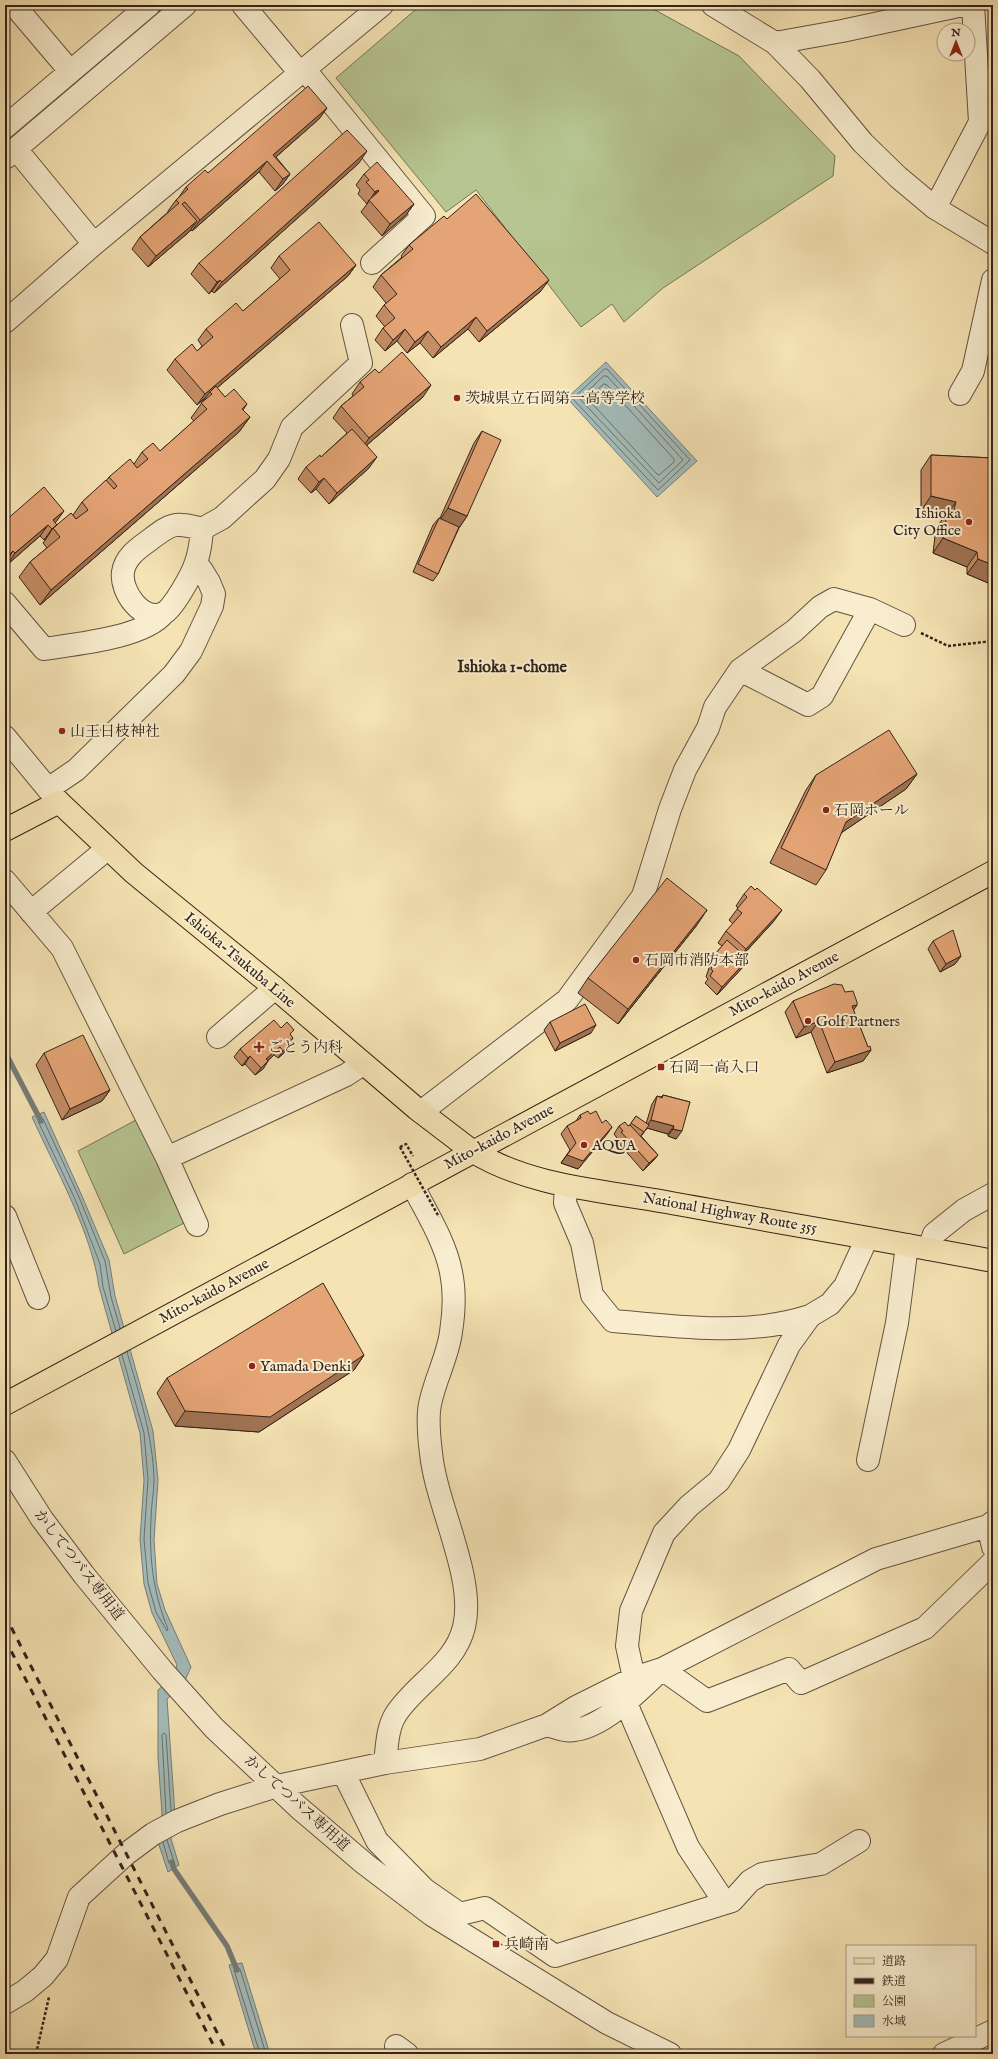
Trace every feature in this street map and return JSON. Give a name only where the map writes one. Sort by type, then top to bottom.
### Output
[{"type":"main road","points":[[5,830],[54,796]]},
{"type":"main road","name":"Ishioka-Tsukuba Line","points":[[54,796],[107,849],[275,988],[421,1112],[472,1151]]},
{"type":"main road","name":"Mito-kaido Avenue","points":[[6,1404],[472,1151],[993,872]]},
{"type":"main road","name":"National Highway Route 355","points":[[472,1151],[493,1164],[511,1171],[566,1186],[644,1198],[993,1261]]},
{"type":"street","points":[[14,5],[70,71]]},
{"type":"street","points":[[5,127],[149,5]]},
{"type":"street","points":[[94,244],[10,153],[185,5]]},
{"type":"street","points":[[243,5],[303,71],[424,216],[372,263]]},
{"type":"street","points":[[5,322],[94,244],[382,5]]},
{"type":"street","points":[[713,5],[775,43],[810,79],[863,143],[898,177],[935,208],[993,243]]},
{"type":"street","points":[[775,43],[842,31],[963,5]]},
{"type":"street","points":[[935,208],[980,122],[973,5]]},
{"type":"street","points":[[960,394],[973,371],[993,280]]},
{"type":"street","points":[[164,613],[152,615],[140,609],[126,590],[123,573],[127,561],[136,550],[169,525],[185,524],[202,529],[222,518],[265,479],[278,459],[292,427],[361,363],[352,326]]},
{"type":"street","points":[[5,603],[44,649],[90,642],[146,628],[158,621],[173,603],[195,566],[201,545],[202,529]]},
{"type":"street","points":[[5,737],[54,796],[81,765],[174,674],[192,651],[212,606],[214,594],[201,569],[195,566]]},
{"type":"street","points":[[421,1112],[567,1000],[644,896],[670,809],[685,770],[708,728],[715,707],[740,670],[794,631],[820,607],[834,599],[870,609],[904,625]]},
{"type":"street","points":[[740,670],[808,705],[822,696],[870,609]]},
{"type":"street","points":[[31,912],[107,849]]},
{"type":"street","points":[[5,881],[62,948],[167,1158],[197,1225]]},
{"type":"street","points":[[218,1037],[275,988]]},
{"type":"street","points":[[167,1158],[346,1075],[363,1064]]},
{"type":"street","points":[[385,1763],[390,1729],[396,1714],[452,1654],[460,1640],[466,1615],[464,1582],[455,1545],[438,1492],[431,1455],[429,1423],[430,1404],[451,1333],[452,1279],[443,1247],[412,1184]]},
{"type":"street","points":[[566,1186],[565,1203],[582,1243],[592,1295],[613,1321],[737,1329],[796,1321],[810,1316],[830,1304],[845,1286],[867,1238]]},
{"type":"street","points":[[930,1249],[934,1234],[964,1210],[993,1194]]},
{"type":"street","points":[[5,1216],[38,1298]]},
{"type":"street","points":[[868,1460],[897,1323],[907,1245]]},
{"type":"street","points":[[634,1678],[627,1646],[631,1611],[649,1573],[659,1543],[664,1533],[689,1506],[719,1481],[739,1450],[789,1345],[810,1316]]},
{"type":"street","name":"かしてつバス専用道","points":[[5,1461],[42,1519],[84,1575],[162,1670],[214,1728],[298,1807],[365,1864],[432,1915],[607,2024],[670,2054]]},
{"type":"street","points":[[5,2003],[24,1991],[43,1976],[58,1959],[79,1897],[126,1854],[152,1834],[177,1821],[220,1804],[277,1786],[385,1763],[480,1749],[547,1725],[576,1707],[634,1678],[662,1669],[876,1559],[991,1532]]},
{"type":"street","points":[[662,1669],[707,1702],[790,1668],[801,1683],[925,1628],[993,1562]]},
{"type":"street","points":[[547,1725],[573,1731],[588,1727],[626,1703],[662,1669]]},
{"type":"street","points":[[626,1703],[688,1848],[725,1903]]},
{"type":"street","points":[[343,1772],[377,1841],[424,1889],[460,1914],[485,1908],[555,1956],[732,1902],[750,1881],[762,1874],[821,1864],[859,1841]]},
{"type":"street","points":[[944,2054],[993,2031]]},
{"type":"path","points":[[904,625],[948,646],[993,641]]},
{"type":"path","points":[[413,1156],[406,1144],[400,1147],[439,1217]]},
{"type":"path","points":[[36,2054],[49,1996]]},
{"type":"green space","points":[[421,5],[638,5],[655,10],[739,56],[835,156],[833,176],[663,288],[624,322],[612,304],[581,327],[476,190],[446,212],[336,78]]},
{"type":"green space","points":[[136,1120],[186,1222],[124,1254],[78,1151]]},
{"type":"water","points":[[606,362],[697,461],[657,497],[567,398]]},
{"type":"water","points":[[44,1112],[109,1260],[115,1296],[153,1431],[158,1480],[154,1540],[157,1584],[165,1610],[191,1667],[183,1685],[167,1699],[175,1815],[171,1839],[179,1865],[168,1872],[157,1839],[162,1814],[158,1757],[158,1690],[174,1676],[177,1665],[152,1613],[144,1584],[140,1539],[144,1480],[140,1433],[99,1287],[89,1245],[72,1201],[32,1117]]},
{"type":"water","points":[[242,1963],[270,2054],[256,2054],[229,1965]]},
{"type":"building","points":[[308,86],[327,108],[273,155],[290,174],[283,179],[267,161],[200,220],[185,202],[182,204],[197,221],[156,256],[140,237],[179,203],[176,200],[188,189],[186,187],[205,170],[208,173]]},
{"type":"building","points":[[347,130],[367,151],[222,282],[220,280],[217,282],[199,263]]},
{"type":"building","points":[[377,162],[414,204],[390,224],[369,200],[379,191],[378,190],[375,192],[366,182],[369,180],[364,174]]},
{"type":"building","points":[[476,194],[549,280],[487,331],[476,317],[441,347],[428,331],[415,342],[405,329],[393,340],[383,328],[395,318],[384,305],[397,294],[381,275],[413,249],[409,245],[444,216],[447,219]]},
{"type":"building","points":[[319,222],[356,265],[205,394],[175,359],[192,344],[197,351],[213,337],[206,329],[236,303],[243,311],[290,270],[279,256]]},
{"type":"building","points":[[402,352],[431,385],[369,438],[341,406],[364,387],[360,382],[375,369],[379,373]]},
{"type":"building","points":[[216,386],[225,397],[234,389],[247,404],[242,409],[250,417],[51,590],[30,562],[60,537],[53,528],[71,513],[76,519],[88,510],[82,502],[106,480],[114,489],[117,486],[109,477],[130,459],[137,468],[148,459],[142,452],[153,443],[160,451],[207,409],[201,403],[212,394],[210,392]]},
{"type":"building","points":[[352,429],[377,457],[337,493],[324,478],[319,482],[306,467],[320,455],[321,457]]},
{"type":"building","points":[[482,431],[501,440],[467,516],[448,508]]},
{"type":"building","name":"Ishioka City Office","points":[[931,455],[993,458],[993,565],[978,559],[977,552],[943,538],[947,513],[953,513],[956,502],[931,496]]},
{"type":"building","points":[[44,487],[64,511],[53,520],[57,525],[52,529],[48,525],[15,553],[13,551],[10,554],[5,548],[5,521]]},
{"type":"building","points":[[439,518],[459,527],[438,574],[418,564]]},
{"type":"building","points":[[889,730],[917,774],[846,822],[826,870],[781,848],[816,775]]},
{"type":"building","points":[[667,878],[707,910],[628,1009],[588,978]]},
{"type":"building","points":[[751,886],[755,890],[757,888],[782,910],[746,949],[726,931],[742,913],[737,909],[747,897],[744,894]]},
{"type":"building","points":[[953,930],[961,956],[946,964],[933,941]]},
{"type":"building","points":[[727,940],[748,959],[722,987],[710,976],[713,971],[711,969],[714,960],[718,956],[716,953]]},
{"type":"building","points":[[834,984],[842,985],[845,992],[853,991],[857,1005],[852,1006],[868,1047],[870,1046],[871,1050],[835,1062],[819,1021],[804,1027],[793,1001]]},
{"type":"building","points":[[585,1004],[596,1025],[560,1043],[550,1022]]},
{"type":"building","points":[[274,1020],[281,1028],[287,1022],[294,1030],[290,1034],[293,1038],[286,1044],[288,1046],[283,1051],[280,1047],[266,1059],[268,1061],[261,1068],[250,1056],[248,1058],[240,1049]]},
{"type":"building","points":[[83,1035],[110,1090],[70,1109],[44,1053]]},
{"type":"building","points":[[663,1095],[690,1102],[682,1131],[673,1129],[674,1126],[651,1120],[657,1096],[662,1098]]},
{"type":"building","points":[[588,1111],[590,1114],[596,1111],[602,1123],[606,1120],[612,1127],[583,1161],[567,1155],[576,1143],[567,1126],[581,1118],[580,1115]]},
{"type":"building","points":[[636,1116],[649,1125],[644,1132],[631,1123]]},
{"type":"building","points":[[625,1122],[628,1126],[630,1125],[658,1155],[649,1163],[621,1132],[623,1131],[619,1126]]},
{"type":"building","points":[[323,1283],[364,1355],[270,1417],[185,1411],[167,1378]]},
{"type":"waterway","points":[[5,1052],[41,1121]]},
{"type":"waterway","points":[[172,1862],[174,1869],[227,1946],[237,1970]]},
{"type":"railway","points":[[5,1615],[228,2054]]},
{"type":"railway","points":[[5,1639],[218,2054]]},
{"type":"place","name":"茨城県立石岡第一高等学校","points":[[457,398]]},
{"type":"place","name":"Ishioka City Office","points":[[969,522]]},
{"type":"place","name":"山王日枝神社","points":[[62,731]]},
{"type":"place","name":"石岡ホール","points":[[826,810]]},
{"type":"place","name":"石岡市消防本部","points":[[636,960]]},
{"type":"place","name":"Golf Partners","points":[[808,1021]]},
{"type":"place","name":"ごとう内科","points":[[259,1047]]},
{"type":"place","name":"石岡一高入口","points":[[661,1067]]},
{"type":"place","name":"AQUA","points":[[584,1145]]},
{"type":"place","name":"Yamada Denki","points":[[252,1366]]},
{"type":"place","name":"兵崎南","points":[[496,1944]]},
{"type":"district","name":"Ishioka 1-chome","points":[[512,668]]}]
